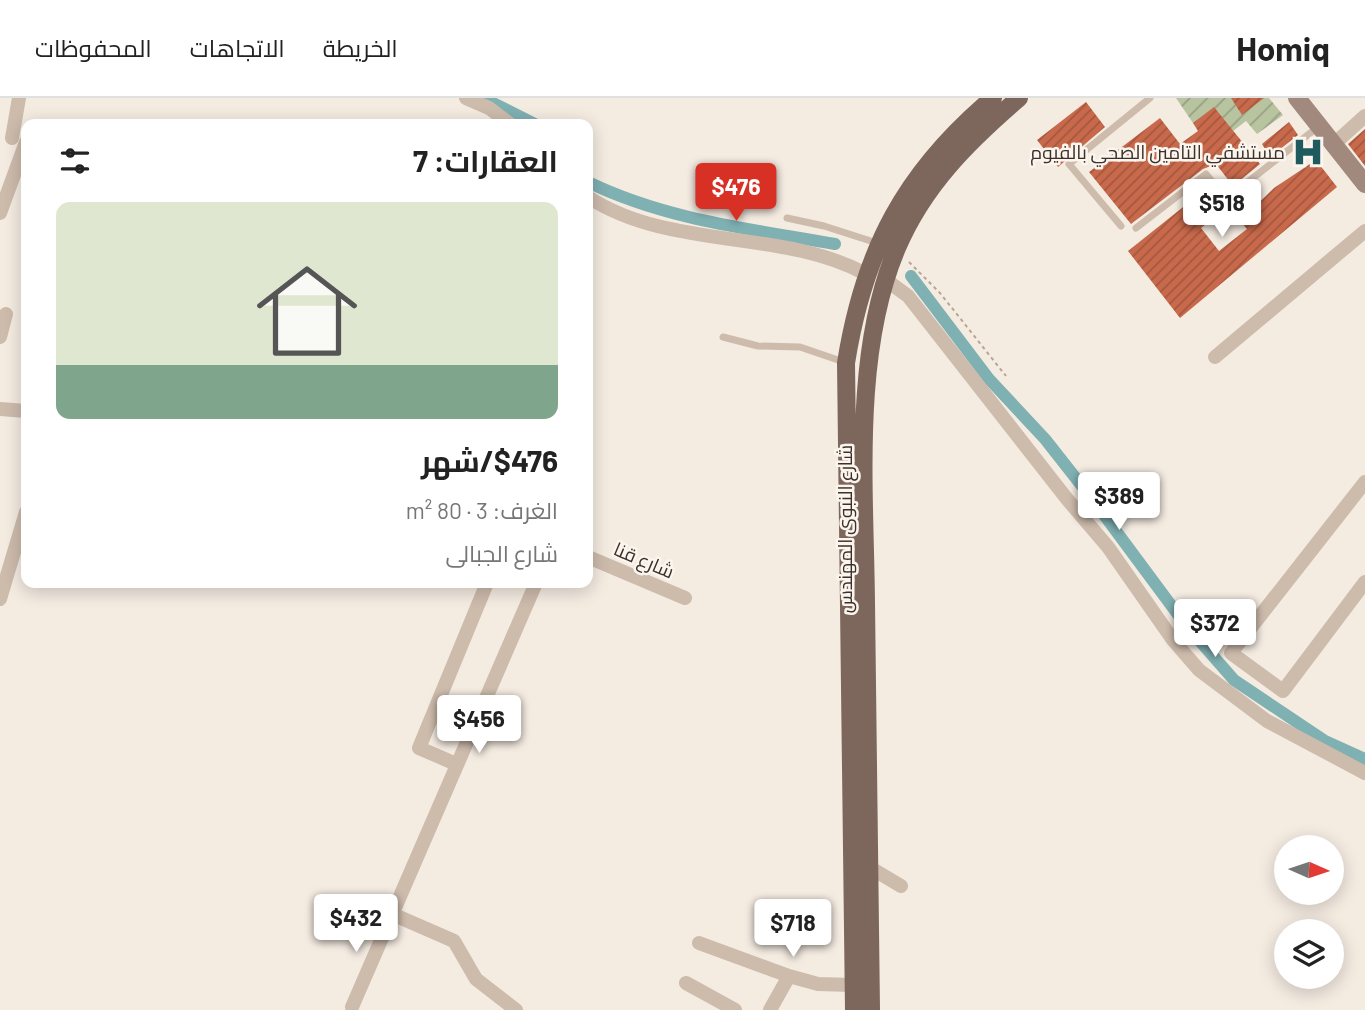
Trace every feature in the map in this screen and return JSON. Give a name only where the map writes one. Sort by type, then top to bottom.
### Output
[{"type":"main road","name":"شارع النبوى المهندس","points":[[854,1010],[846,363],[866,274],[900,199],[935,154],[993,98]]},
{"type":"main road","name":"شارع النبوى المهندس","points":[[871,1010],[866,556],[866,415],[870,355],[886,280],[896,251],[936,178],[979,132],[1019,98]]},
{"type":"main road","points":[[1303,100],[1319,126],[1364,182]]},
{"type":"main road","points":[[846,525],[856,528],[866,524]]},
{"type":"main road","points":[[847,556],[856,553],[866,556]]},
{"type":"street","points":[[0,213],[16,139],[19,98]]},
{"type":"street","points":[[466,98],[489,108],[503,119]]},
{"type":"street","points":[[1334,144],[1365,116]]},
{"type":"street","points":[[593,199],[634,219],[756,245],[824,255],[866,274]]},
{"type":"street","points":[[1215,357],[1365,232]]},
{"type":"street","points":[[886,280],[914,304],[1108,547],[1173,640],[1199,670],[1267,721],[1365,773]]},
{"type":"street","points":[[0,337],[6,314]]},
{"type":"street","points":[[0,409],[21,411]]},
{"type":"street","points":[[1365,482],[1231,653],[1283,691],[1365,582]]},
{"type":"street","points":[[0,599],[20,559]]},
{"type":"street","name":"شارع قنا","points":[[593,559],[685,598]]},
{"type":"street","points":[[456,764],[419,748],[485,588]]},
{"type":"street","points":[[352,1007],[534,588]]},
{"type":"street","points":[[869,867],[901,887]]},
{"type":"street","points":[[392,914],[454,941],[476,979],[516,1010]]},
{"type":"street","points":[[699,943],[818,984],[853,985]]},
{"type":"street","points":[[770,1010],[789,976]]},
{"type":"street","points":[[686,983],[735,1010]]},
{"type":"lane","points":[[1121,226],[1069,164],[1150,98]]},
{"type":"lane","points":[[1136,228],[1206,174],[1226,199],[1319,126]]},
{"type":"lane","points":[[787,218],[824,226],[878,244]]},
{"type":"lane","points":[[723,337],[758,346],[800,347],[846,363]]},
{"type":"path","points":[[896,251],[940,293],[1006,376]]},
{"type":"green space","points":[[1176,98],[1269,98],[1283,115],[1257,134],[1246,121],[1233,131],[1193,123]]},
{"type":"building","points":[[1231,98],[1264,98],[1242,115]]},
{"type":"building","points":[[1086,102],[1105,127],[1058,167],[1037,140]]},
{"type":"building","points":[[1214,107],[1260,164],[1233,186],[1216,164],[1203,169],[1131,224],[1089,172],[1160,118],[1180,144],[1198,131],[1193,123]]},
{"type":"building","points":[[1289,122],[1298,135],[1270,157],[1262,144]]},
{"type":"building","points":[[1365,129],[1365,166],[1348,144]]},
{"type":"building","points":[[1316,160],[1337,187],[1180,318],[1128,251],[1202,192],[1219,214],[1201,228],[1219,251],[1247,229],[1240,221],[1274,188]]},
{"type":"waterway","points":[[483,98],[525,119]]},
{"type":"waterway","points":[[593,184],[648,206],[709,222],[835,244]]},
{"type":"waterway","points":[[911,276],[989,379],[1045,439],[1185,624],[1234,680],[1325,741],[1365,759]]},
{"type":"place","name":"مستشفي التامين الصحي بالفيوم","points":[[1308,152]]}]
